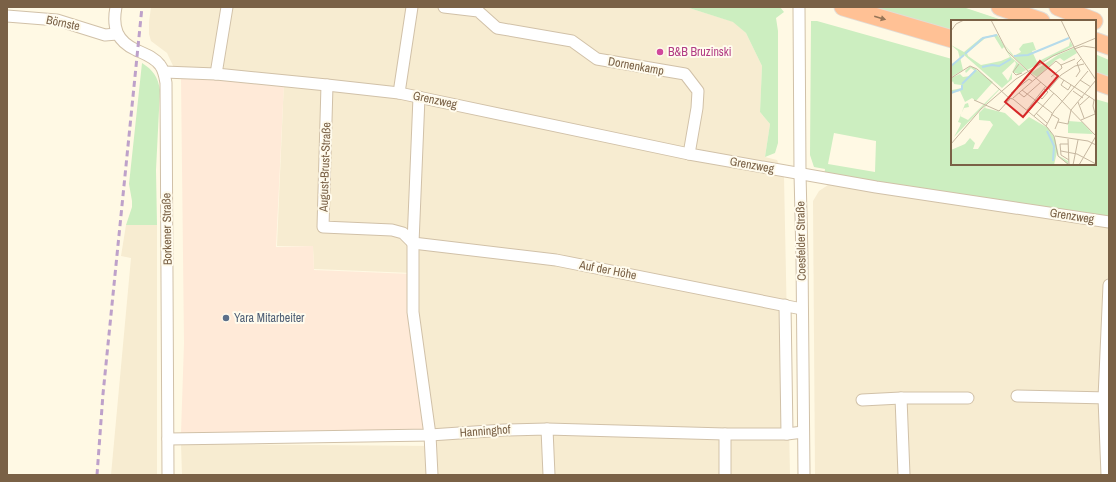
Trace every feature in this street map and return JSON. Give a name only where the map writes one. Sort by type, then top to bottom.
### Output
[{"type":"highway","points":[[843,7],[951,39]]},
{"type":"highway","points":[[1000,7],[1038,20]]},
{"type":"highway","points":[[1058,7],[1092,20]]},
{"type":"highway","points":[[1096,21],[1109,26]]},
{"type":"highway","points":[[1096,41],[1109,46]]},
{"type":"highway","points":[[1096,81],[1109,86]]},
{"type":"street","points":[[116,7],[114,16],[117,34],[126,45],[149,55],[160,65],[164,72]]},
{"type":"street","points":[[216,74],[227,7]]},
{"type":"street","name":"Grenzweg","points":[[399,93],[412,7]]},
{"type":"street","name":"Dornenkamp","points":[[444,7],[478,11],[497,28],[572,41],[597,59],[685,74],[698,91],[697,108],[689,154]]},
{"type":"street","name":"Coesfelder Straße","points":[[799,7],[804,475]]},
{"type":"street","name":"Börnste","points":[[7,16],[57,20],[105,35],[117,34]]},
{"type":"street","name":"Grenzweg","points":[[164,72],[216,74],[399,93],[689,154],[876,187],[1109,222]]},
{"type":"street","name":"Borkener Straße","points":[[164,72],[167,97],[165,121],[168,292],[168,475]]},
{"type":"street","name":"August-Brust-Straße","points":[[328,85],[323,228],[392,230],[403,233],[413,244]]},
{"type":"street","points":[[419,97],[413,244],[413,312],[430,435],[432,475]]},
{"type":"street","name":"Auf der Höhe","points":[[413,244],[556,260],[802,309]]},
{"type":"street","points":[[1107,475],[1106,398],[1109,285]]},
{"type":"street","points":[[785,305],[787,434]]},
{"type":"street","points":[[1017,396],[1106,398]]},
{"type":"street","points":[[862,400],[901,398],[968,398]]},
{"type":"street","points":[[901,398],[904,475]]},
{"type":"street","points":[[547,429],[549,475]]},
{"type":"street","name":"Hanninghof","points":[[168,439],[430,435],[504,430],[547,429],[725,434],[787,434],[803,432]]},
{"type":"street","points":[[725,434],[725,475]]},
{"type":"shaded area","points":[[151,7],[686,7],[734,22],[746,33],[762,66],[760,112],[770,124],[765,157],[777,160],[784,176],[790,475],[182,475],[181,444],[435,446],[413,273],[314,269],[313,246],[277,246],[284,80],[175,70],[167,53],[151,41],[149,34],[149,22]]},
{"type":"shaded area","points":[[184,76],[284,83],[276,247],[313,246],[314,270],[412,274],[427,430],[181,433],[184,343],[181,79]]},
{"type":"shaded area","points":[[834,181],[1109,222],[1109,475],[815,475],[813,201],[819,191]]},
{"type":"shaded area","points":[[126,225],[157,225],[157,475],[111,475],[131,258],[121,256]]},
{"type":"green space","points":[[686,7],[780,7],[784,12],[776,18],[778,31],[778,143],[775,153],[765,157],[770,124],[760,112],[762,66],[746,33],[733,22]]},
{"type":"green space","points":[[866,7],[963,7],[1002,20],[951,20],[951,33]]},
{"type":"green space","points":[[811,21],[817,21],[951,59],[951,165],[1096,165],[1096,99],[1109,103],[1109,222],[824,177],[825,169],[814,167],[810,155]],"holes":[[[834,133],[876,141],[875,172],[828,164]]]},
{"type":"green space","points":[[1096,54],[1109,60],[1109,76],[1096,73]]},
{"type":"green space","points":[[142,63],[154,74],[158,81],[160,90],[156,170],[157,225],[126,225],[132,207],[129,184]]},
{"type":"railway","points":[[97,475],[103,394],[142,7]]},
{"type":"place","name":"B&B Bruzinski","points":[[660,52]]},
{"type":"place","name":"Yara Mitarbeiter","points":[[226,318]]}]
